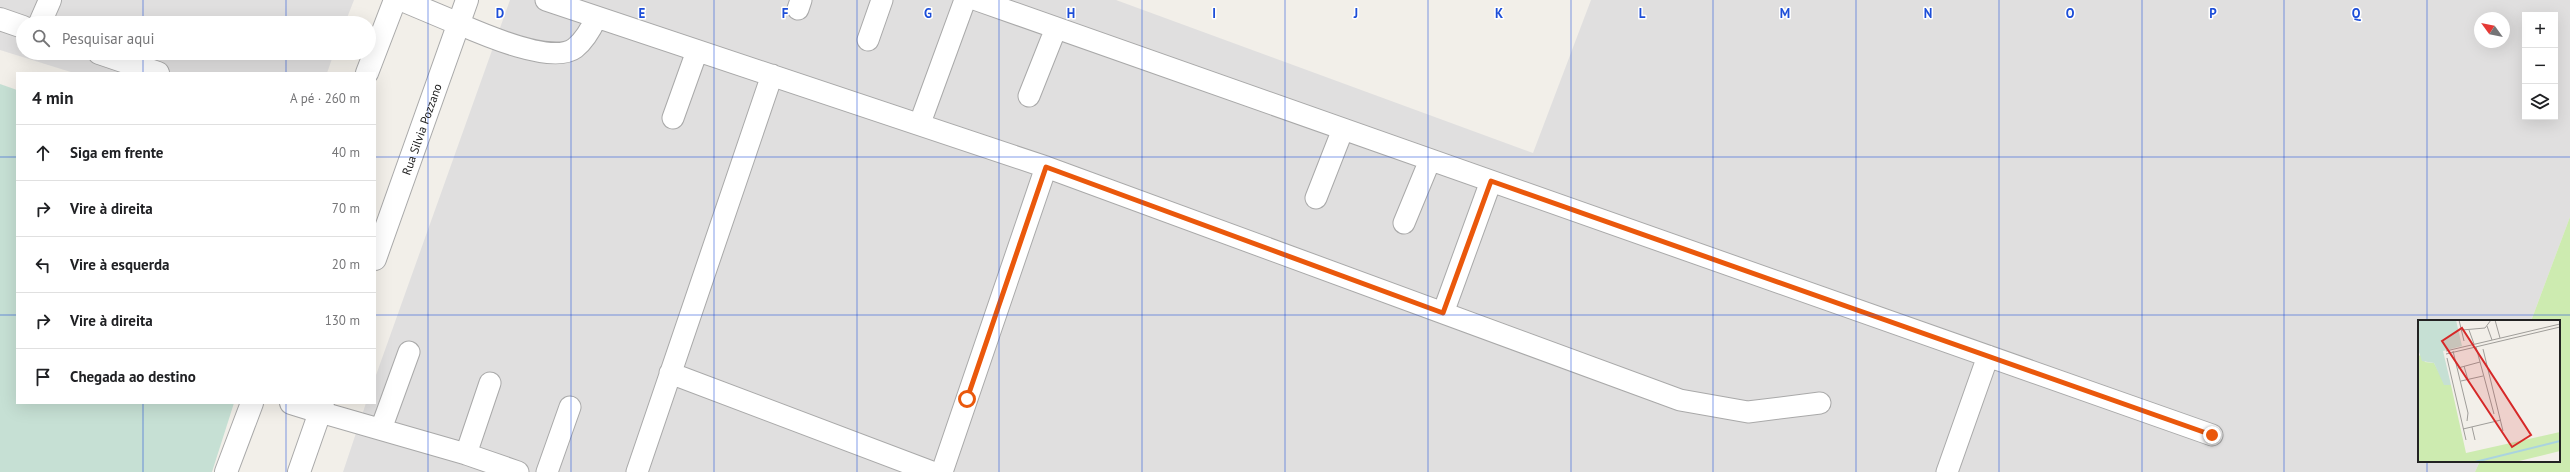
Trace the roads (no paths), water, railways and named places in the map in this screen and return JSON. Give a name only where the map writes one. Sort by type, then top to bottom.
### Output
[{"type":"street","points":[[43,16],[50,0]]},
{"type":"street","points":[[376,50],[395,0]]},
{"type":"street","points":[[402,0],[459,24]]},
{"type":"street","name":"Rua Silvia Pozzano","points":[[376,256],[467,0]]},
{"type":"street","points":[[0,19],[16,25]]},
{"type":"street","points":[[120,60],[155,72]]},
{"type":"street","points":[[367,72],[372,60]]},
{"type":"street","points":[[226,472],[252,404]]},
{"type":"street","points":[[297,404],[322,408],[299,472]]},
{"type":"lane","points":[[546,0],[772,76],[920,123],[1046,167],[1680,400],[1748,412],[1820,403]]},
{"type":"lane","points":[[868,40],[882,0]]},
{"type":"lane","points":[[920,123],[965,0]]},
{"type":"lane","points":[[977,0],[2212,435]]},
{"type":"lane","points":[[459,24],[490,37],[547,53],[566,52],[575,48],[587,35],[596,18]]},
{"type":"lane","points":[[1029,96],[1056,28]]},
{"type":"lane","points":[[673,118],[697,51]]},
{"type":"lane","points":[[638,472],[670,373],[772,76]]},
{"type":"lane","points":[[1316,198],[1342,129]]},
{"type":"lane","points":[[1404,223],[1430,160]]},
{"type":"lane","points":[[942,472],[1046,167]]},
{"type":"lane","points":[[1443,313],[1491,181]]},
{"type":"lane","points":[[381,429],[409,352]]},
{"type":"lane","points":[[1947,472],[1988,356]]},
{"type":"lane","points":[[670,373],[932,472]]},
{"type":"lane","points":[[466,454],[490,383]]},
{"type":"lane","points":[[547,472],[570,407]]},
{"type":"lane","points":[[322,408],[381,429],[466,454],[518,472]]}]
